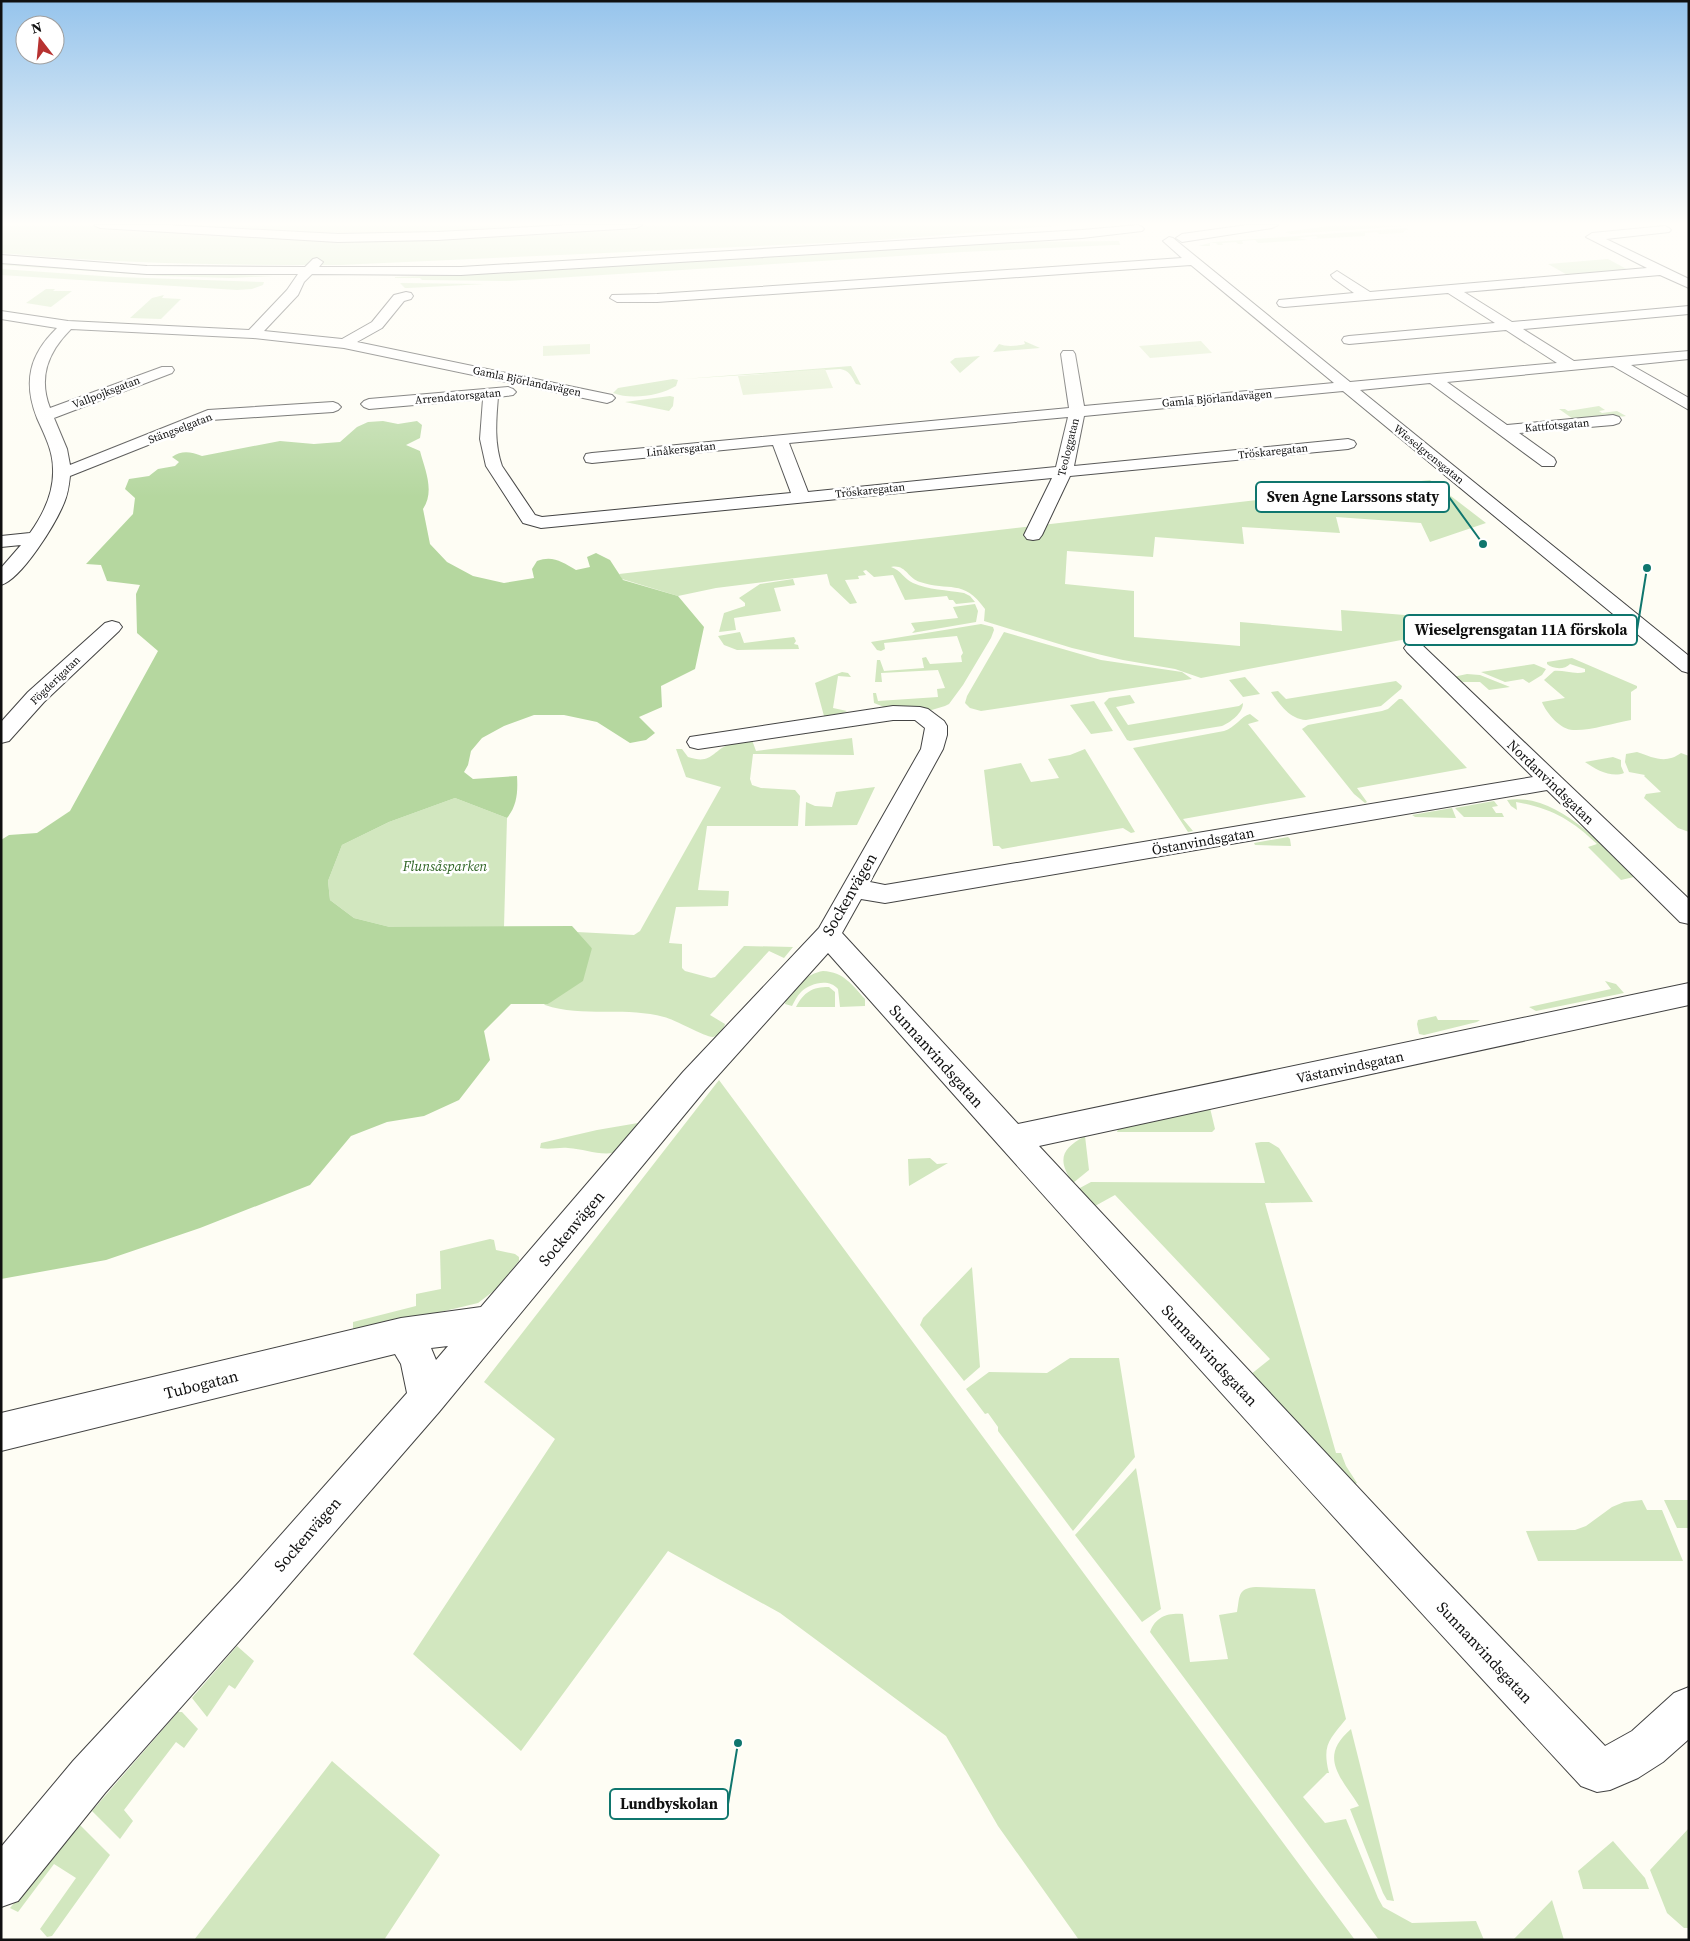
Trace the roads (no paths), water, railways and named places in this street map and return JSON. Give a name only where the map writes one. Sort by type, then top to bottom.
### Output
[{"type":"street","name":"Gamla Björlandavägen","points":[[5,316],[68,325],[253,334],[344,344],[607,398]]},
{"type":"street","points":[[253,334],[271,316]]},
{"type":"street","points":[[344,344],[377,325],[385,316]]},
{"type":"street","name":"Wieselgrensgatan","points":[[1261,316],[1689,667]]},
{"type":"street","points":[[1493,316],[1572,366]]},
{"type":"street","points":[[1349,340],[1626,316]]},
{"type":"street","points":[[1,579],[17,564],[53,508],[62,473],[60,449],[44,416],[35,381],[40,356],[54,337],[68,325]]},
{"type":"street","name":"Teologgatan","points":[[1034,535],[1064,471],[1077,412],[1068,354]]},
{"type":"street","name":"Gamla Björlandavägen","points":[[775,439],[1689,355]]},
{"type":"street","points":[[1616,362],[1689,406]]},
{"type":"street","name":"Vallpojksgatan","points":[[44,416],[168,370]]},
{"type":"street","name":"Kattfotsgatan","points":[[1432,378],[1548,462]]},
{"type":"street","name":"Arrendatorsgatan","points":[[369,404],[491,394],[537,389],[546,385]]},
{"type":"street","name":"Tröskaregatan","points":[[491,394],[487,446],[494,466],[526,514],[535,522],[549,523],[1348,444]]},
{"type":"street","name":"Stängselgatan","points":[[62,473],[208,415],[333,407]]},
{"type":"street","name":"Kattfotsgatan","points":[[1502,430],[1613,420]]},
{"type":"street","points":[[749,429],[761,432],[775,439],[801,497]]},
{"type":"street","name":"Linåkersgatan","points":[[592,458],[775,439]]},
{"type":"street","points":[[1,542],[35,538]]},
{"type":"street","name":"Fögderigatan","points":[[1,736],[36,697],[112,627]]},
{"type":"street","name":"Nordanvindsgatan","points":[[1414,648],[1689,915]]},
{"type":"street","name":"Sockenvägen","points":[[1,1884],[89,1777],[254,1595],[426,1399],[694,1081],[828,935],[932,749],[936,735],[936,726],[920,714],[893,713],[698,742]]},
{"type":"street","name":"Östanvindsgatan","points":[[854,889],[885,894],[1551,782]]},
{"type":"street","name":"Sunnanvindsgatan","points":[[828,935],[1012,1139],[1411,1573],[1597,1770],[1610,1769],[1634,1757],[1689,1708]]},
{"type":"street","name":"Västanvindsgatan","points":[[1012,1139],[1689,994]]},
{"type":"street","name":"Tubogatan","points":[[1,1432],[401,1335],[489,1323]]},
{"type":"street","points":[[401,1335],[412,1344],[420,1365],[426,1399]]},
{"type":"place","name":"Sven Agne Larssons staty","points":[[1483,544]]},
{"type":"place","name":"Wieselgrensgatan 11A förskola","points":[[1647,568]]},
{"type":"place","name":"Lundbyskolan","points":[[738,1743]]},
{"type":"park label","name":"Flunsåsparken","points":[[445,866]]}]
